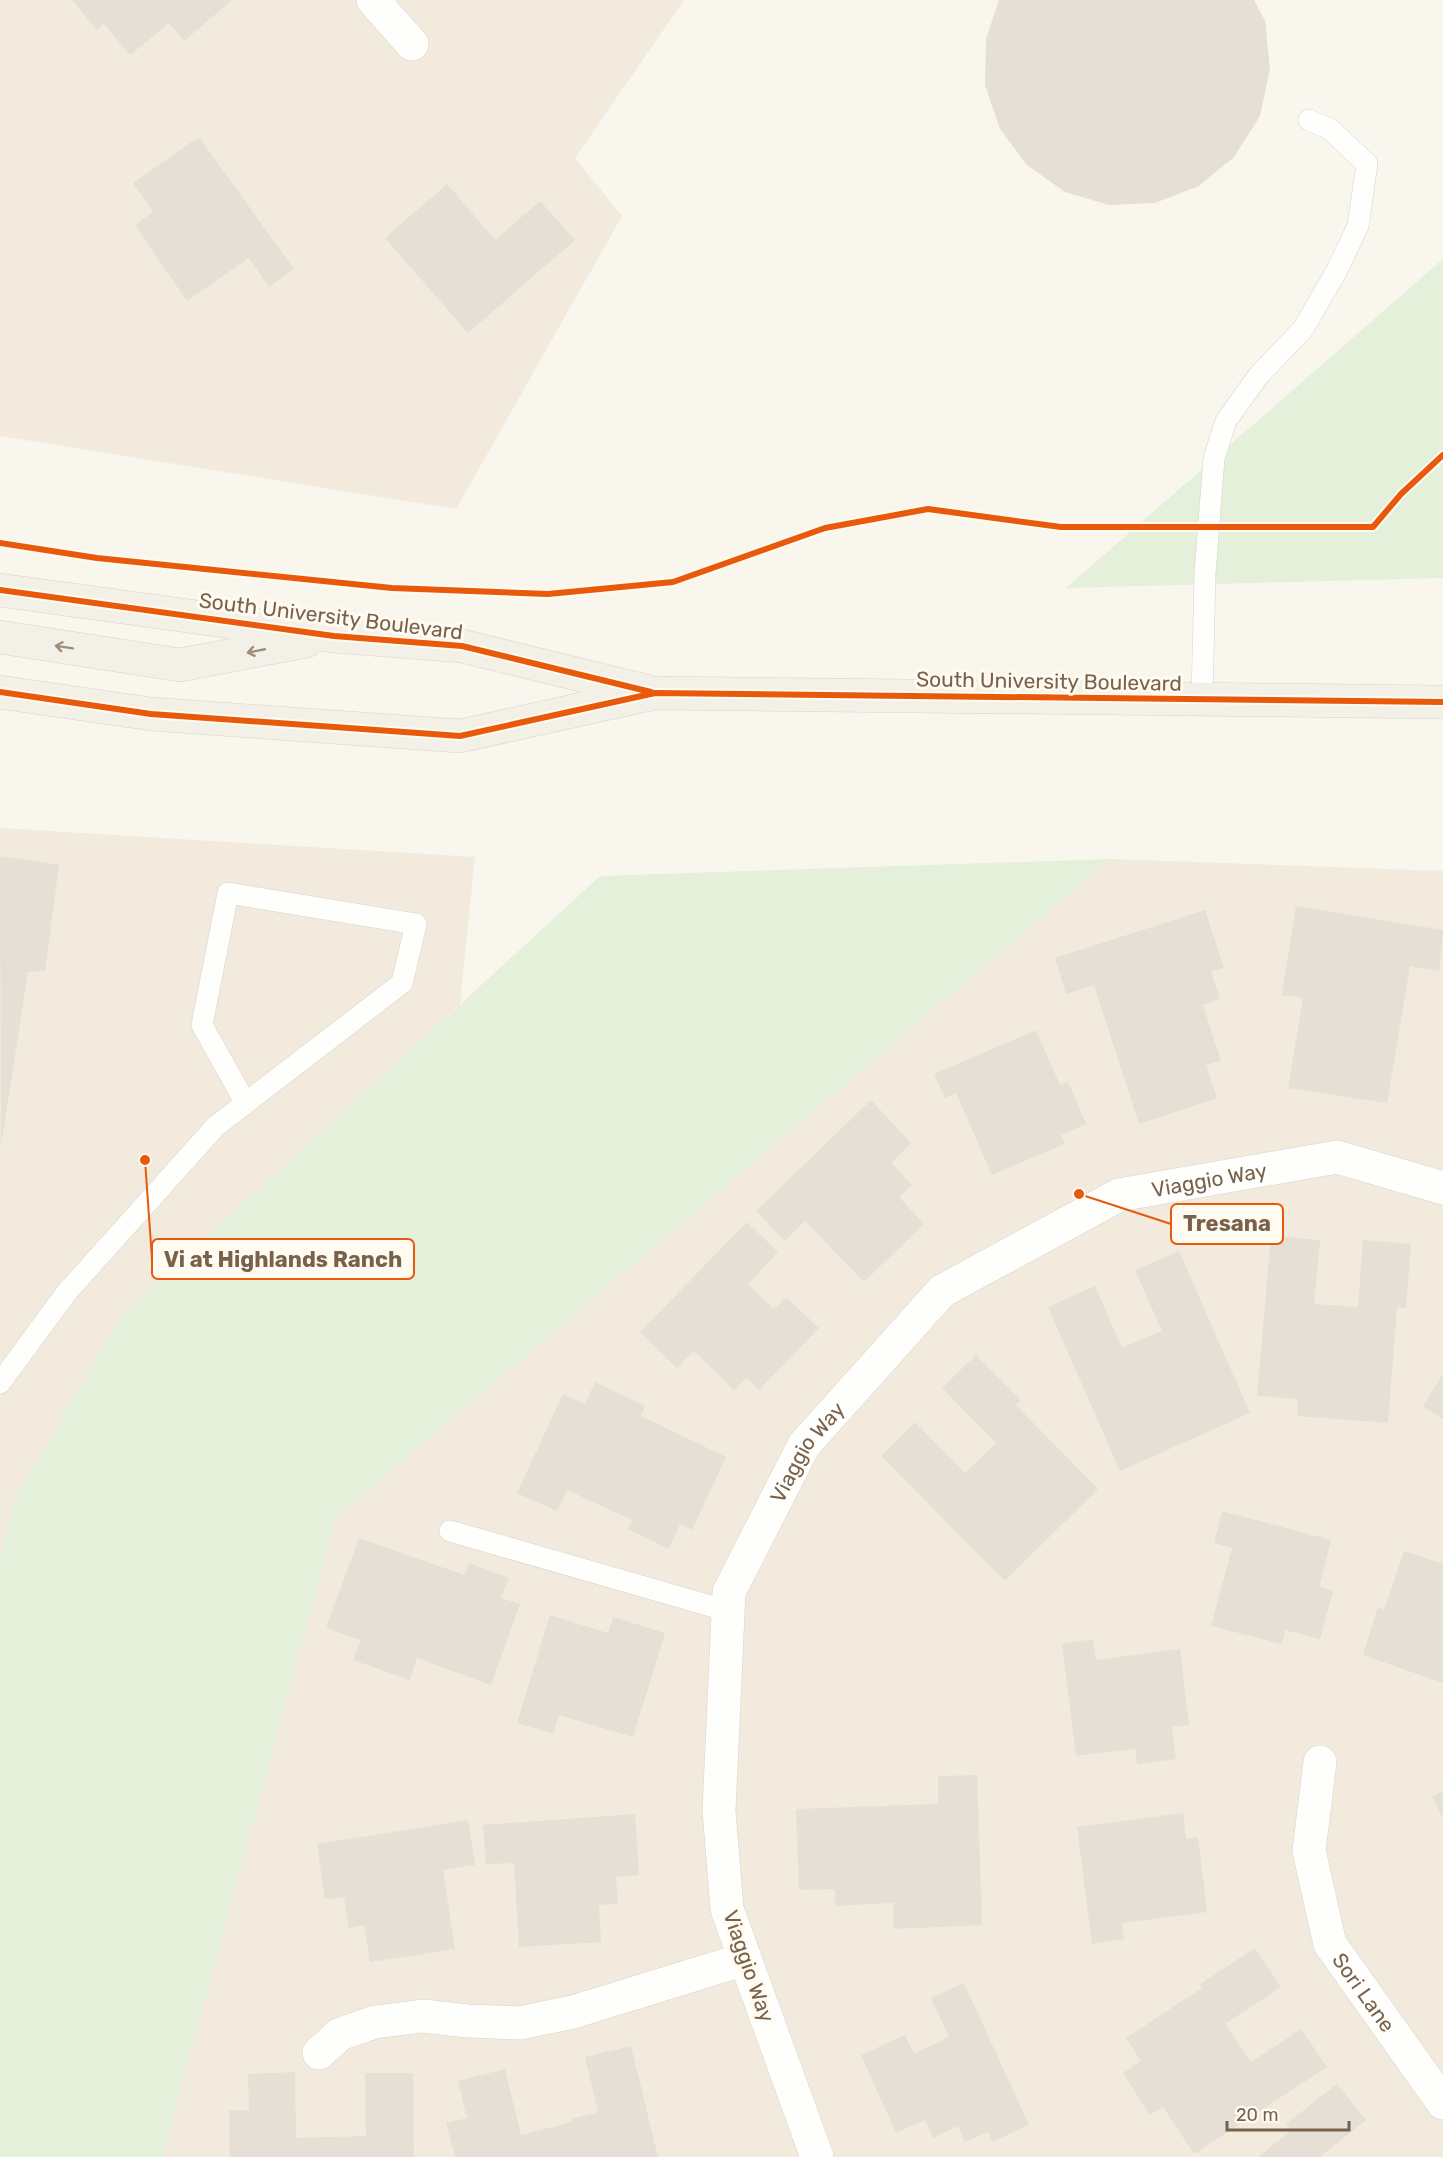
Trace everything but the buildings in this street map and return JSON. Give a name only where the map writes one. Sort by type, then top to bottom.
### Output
[{"type":"main road","name":"South University Boulevard","points":[[0,590],[334,636],[462,646],[655,693],[1443,702]]},
{"type":"main road","points":[[0,637],[180,665],[334,636]]},
{"type":"main road","name":"South University Boulevard","points":[[0,692],[151,714],[460,736],[655,693]]},
{"type":"street","points":[[373,0],[412,44]]},
{"type":"street","name":"Viaggio Way","points":[[817,2157],[727,1909],[719,1811],[729,1592],[804,1445],[942,1291],[1119,1195],[1337,1157],[1443,1188]]},
{"type":"street","name":"Sori Lane","points":[[1320,1762],[1310,1851],[1330,1944],[1443,2103]]},
{"type":"street","points":[[319,2053],[340,2034],[375,2022],[423,2016],[520,2023],[573,2012],[745,1959]]},
{"type":"lane","points":[[1202,699],[1205,574],[1214,458],[1227,421],[1259,375],[1303,329],[1358,226],[1367,164],[1330,129],[1309,120]]},
{"type":"lane","points":[[0,1383],[67,1292],[216,1126],[402,983],[416,924],[228,893],[202,1025],[245,1102]]},
{"type":"lane","points":[[450,1531],[728,1611]]},
{"type":"shaded area","points":[[0,0],[684,0],[575,158],[622,216],[456,509],[0,436]]},
{"type":"shaded area","points":[[0,828],[475,857],[460,1004],[121,1316],[14,1501],[0,1560]]},
{"type":"shaded area","points":[[1110,859],[1443,871],[1443,2157],[162,2157],[336,1517]]},
{"type":"green space","points":[[1443,259],[1443,578],[1066,588]]},
{"type":"green space","points":[[1110,859],[336,1517],[162,2157],[0,2157],[0,1560],[14,1501],[121,1316],[600,876]]},
{"type":"cycle path","points":[[0,543],[97,558],[392,588],[548,594],[673,582],[825,528],[928,509],[1061,527],[1373,527],[1401,494],[1443,455]]},
{"type":"cycle path","points":[[0,590],[334,636],[462,646],[651,692]]},
{"type":"cycle path","points":[[0,692],[151,714],[460,736],[655,693],[1443,702]]},
{"type":"place","name":"Vi at Highlands Ranch","points":[[145,1160]]},
{"type":"place","name":"Tresana","points":[[1079,1194]]}]
